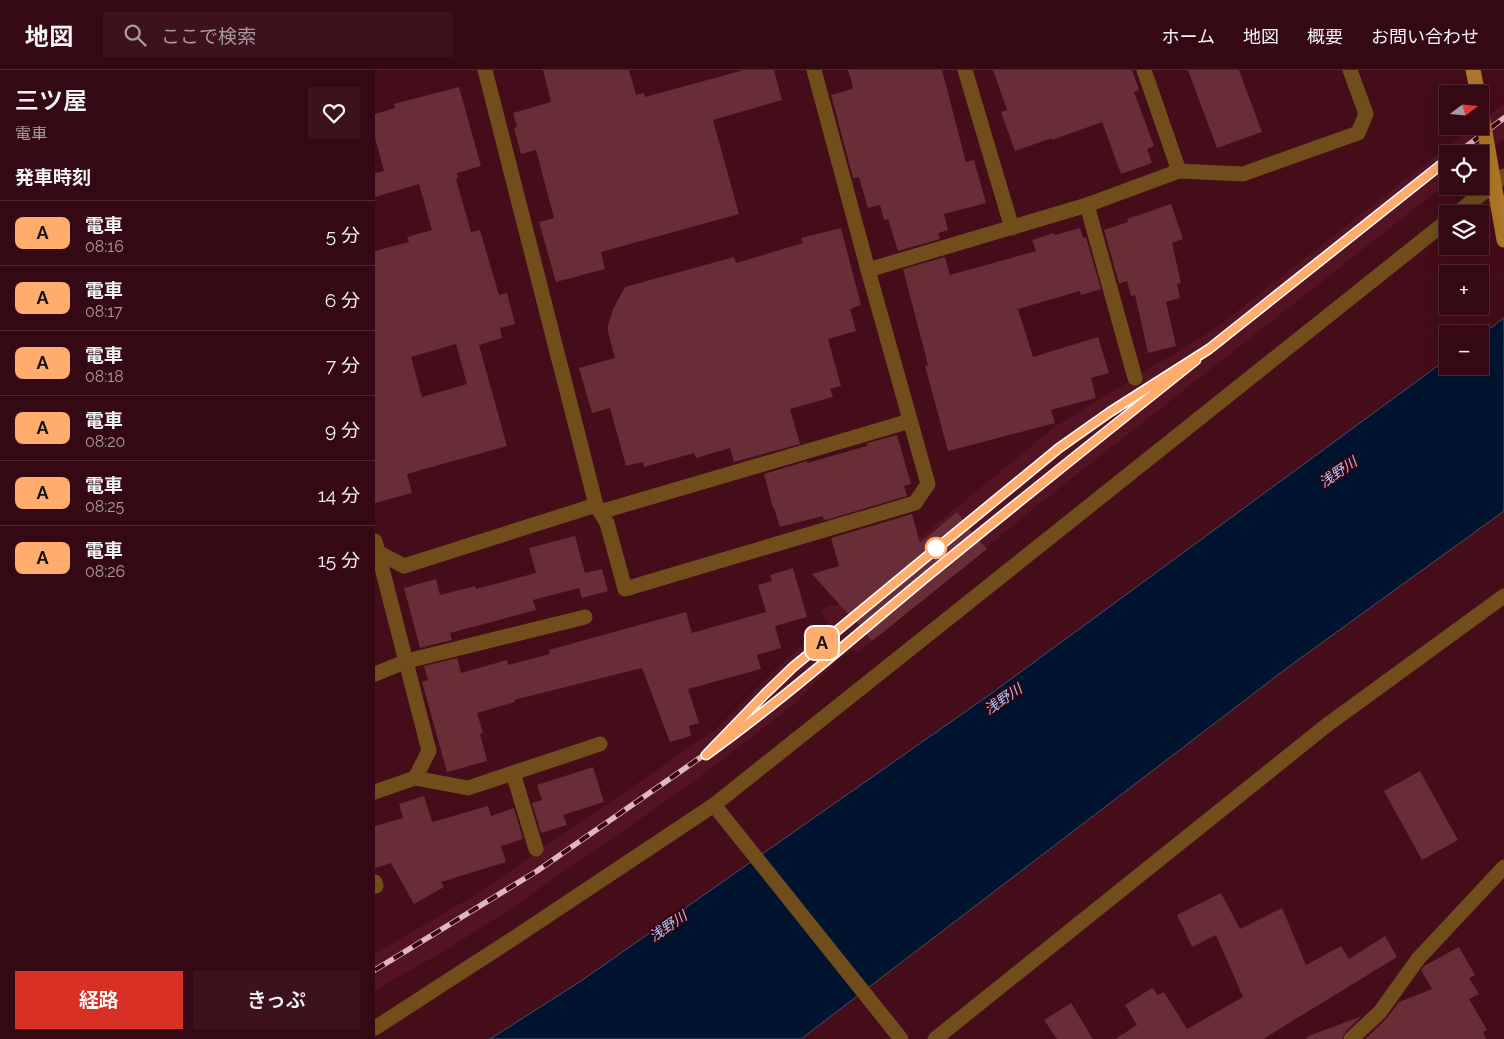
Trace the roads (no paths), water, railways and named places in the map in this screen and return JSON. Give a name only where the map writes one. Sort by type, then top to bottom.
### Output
[{"type":"main road","points":[[1473,70],[1476,85]]},
{"type":"main road","points":[[1485,135],[1504,240]]},
{"type":"street","points":[[485,70],[598,509],[607,523],[625,589],[915,503],[928,484],[867,270],[814,70]]},
{"type":"street","points":[[965,70],[1012,228]]},
{"type":"street","points":[[1144,70],[1179,171]]},
{"type":"street","points":[[867,270],[1087,205],[1179,171],[1243,174],[1358,132],[1366,114],[1350,70]]},
{"type":"street","points":[[1467,205],[1504,176]]},
{"type":"street","points":[[1087,205],[1135,378]]},
{"type":"street","points":[[375,1028],[714,805],[1439,227]]},
{"type":"street","points":[[376,549],[404,566],[910,421]]},
{"type":"street","points":[[376,549],[407,661],[429,751],[415,778]]},
{"type":"street","points":[[935,1039],[1327,725],[1504,596]]},
{"type":"street","points":[[375,674],[407,661],[585,617]]},
{"type":"street","points":[[375,792],[415,778],[468,788],[600,744]]},
{"type":"street","points":[[513,773],[536,849]]},
{"type":"street","points":[[714,805],[901,1039]]},
{"type":"street","points":[[1351,1039],[1380,1012],[1418,959],[1504,867]]},
{"type":"water","name":"浅野川","points":[[1504,318],[1504,511],[1291,665],[801,1039],[490,1039],[581,981],[992,693],[1439,365],[1439,375],[1489,375],[1489,329]]},
{"type":"railway","points":[[1468,145],[1504,118]]},
{"type":"railway","points":[[375,970],[537,871],[740,730],[946,560],[1439,166]]},
{"type":"railway","points":[[723,737],[793,667],[938,547],[1059,449],[1110,412],[1168,374]]},
{"type":"train","name":"A","points":[[1196,360],[931,573],[782,697],[706,755],[793,667],[1059,448],[1110,412],[1209,349],[1439,166]]}]
